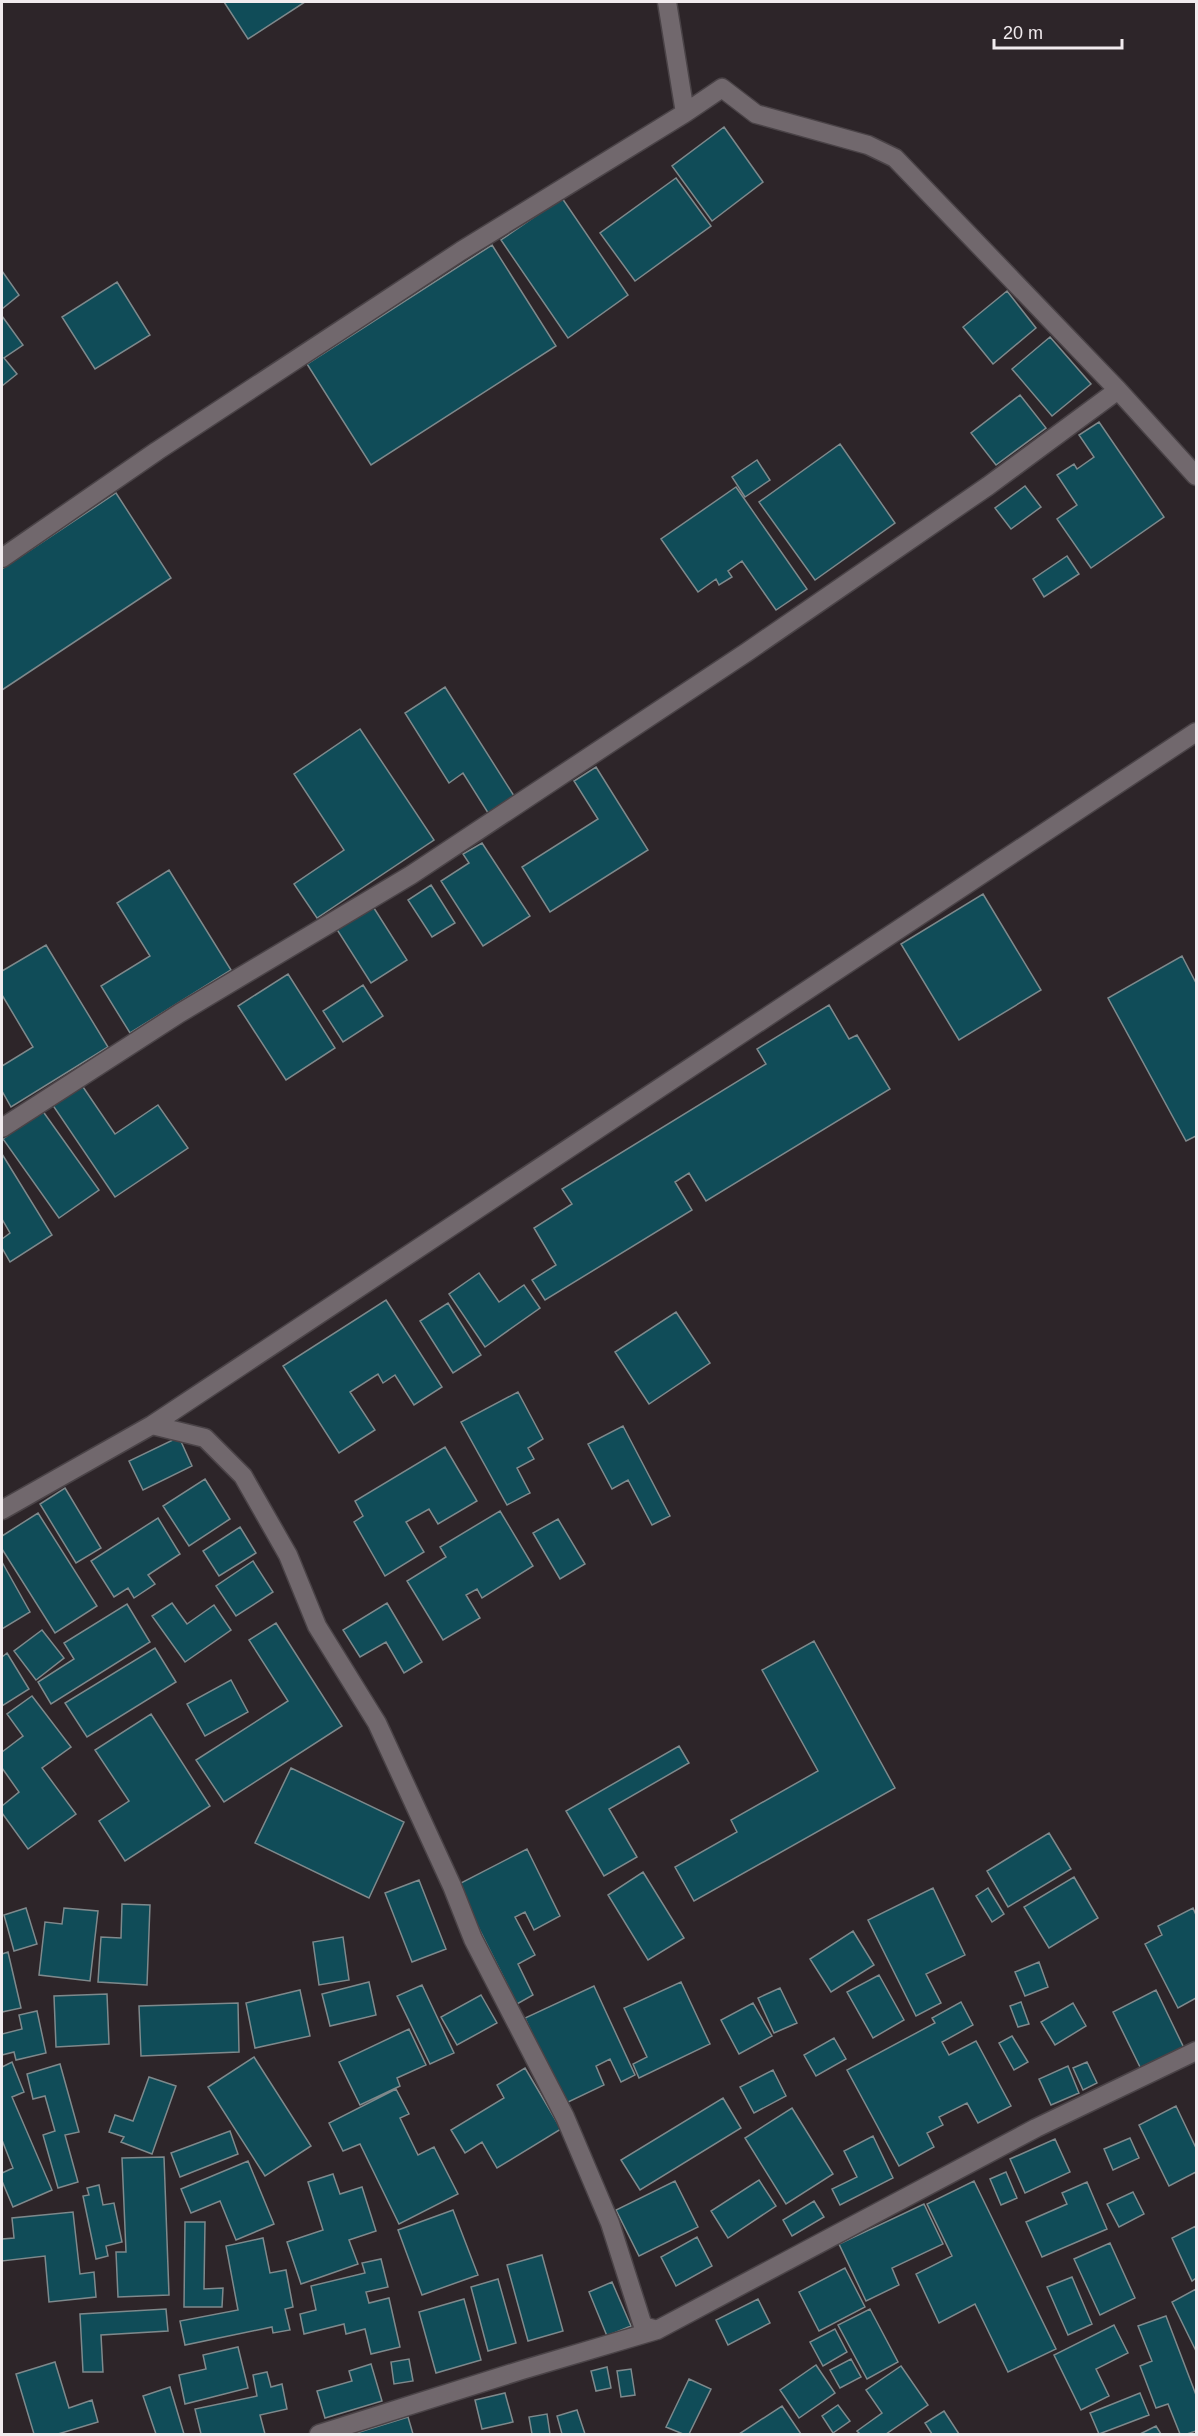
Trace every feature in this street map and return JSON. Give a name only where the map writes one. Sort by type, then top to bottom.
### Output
[{"type":"street","points":[[667,2],[685,113]]},
{"type":"street","points":[[2,558],[157,451],[461,251],[722,88],[756,114],[868,145],[895,158],[1118,390],[1197,476]]},
{"type":"street","points":[[2,1128],[180,1013],[411,875],[737,658],[979,493],[1118,390]]},
{"type":"street","points":[[2,1510],[152,1425],[1197,732]]},
{"type":"street","points":[[152,1425],[205,1438],[243,1476],[288,1555],[317,1626],[376,1723],[452,1886],[474,1940],[565,2117],[610,2223],[643,2326],[657,2330]]},
{"type":"street","points":[[319,2434],[657,2330],[1036,2128],[1197,2051]]},
{"type":"building","points":[[224,2],[305,2],[248,39]]},
{"type":"building","points":[[724,127],[763,182],[712,221],[672,166]]},
{"type":"building","points":[[676,178],[711,226],[635,281],[600,233]]},
{"type":"building","points":[[562,198],[628,295],[568,338],[501,240]]},
{"type":"building","points":[[492,245],[556,346],[371,465],[307,364]]},
{"type":"building","points":[[2,271],[19,295],[2,309]]},
{"type":"building","points":[[117,282],[150,335],[95,369],[62,317]]},
{"type":"building","points":[[1007,291],[1036,328],[993,364],[963,327]]},
{"type":"building","points":[[2,316],[23,345],[4,358],[17,374],[2,386]]},
{"type":"building","points":[[1050,337],[1091,384],[1052,416],[1012,369]]},
{"type":"building","points":[[1020,395],[1046,428],[996,465],[971,433]]},
{"type":"building","points":[[1099,422],[1164,517],[1091,568],[1057,519],[1077,505],[1057,475],[1074,464],[1077,469],[1094,457],[1079,435]]},
{"type":"building","points":[[840,444],[895,523],[815,580],[759,502]]},
{"type":"building","points":[[757,460],[770,480],[745,497],[732,477]]},
{"type":"building","points":[[1025,486],[1041,507],[1011,529],[995,508]]},
{"type":"building","points":[[736,487],[807,589],[776,610],[742,561],[728,571],[732,577],[719,585],[716,579],[698,592],[661,539]]},
{"type":"building","points":[[116,493],[171,578],[2,690],[2,569]]},
{"type":"building","points":[[1067,556],[1079,574],[1044,597],[1033,579]]},
{"type":"building","points":[[445,687],[516,799],[490,816],[463,773],[449,783],[405,713]]},
{"type":"building","points":[[360,729],[434,840],[317,918],[294,884],[344,850],[294,774]]},
{"type":"building","points":[[596,767],[648,850],[550,912],[522,867],[598,819],[574,781]]},
{"type":"building","points":[[482,843],[530,916],[483,946],[441,881],[469,863],[463,854]]},
{"type":"building","points":[[169,870],[231,970],[130,1033],[101,986],[150,956],[117,903]]},
{"type":"building","points":[[431,885],[455,923],[432,937],[408,900]]},
{"type":"building","points":[[983,894],[1041,990],[959,1040],[901,944]]},
{"type":"building","points":[[372,905],[407,960],[371,983],[336,928]]},
{"type":"building","points":[[46,945],[108,1047],[11,1107],[2,1091],[2,1066],[33,1047],[2,995],[2,971]]},
{"type":"building","points":[[1182,956],[1196,983],[1196,1136],[1186,1141],[1108,998]]},
{"type":"building","points":[[288,974],[335,1048],[286,1080],[238,1006]]},
{"type":"building","points":[[363,985],[383,1016],[343,1042],[323,1011]]},
{"type":"building","points":[[829,1005],[849,1039],[857,1035],[890,1089],[706,1201],[689,1173],[675,1182],[692,1210],[545,1300],[532,1280],[556,1265],[534,1228],[572,1204],[562,1189],[766,1064],[757,1049]]},
{"type":"building","points":[[81,1084],[115,1134],[158,1105],[188,1148],[115,1197],[52,1104]]},
{"type":"building","points":[[42,1110],[99,1190],[59,1218],[3,1139]]},
{"type":"building","points":[[2,1154],[52,1235],[10,1262],[2,1248],[2,1239],[10,1233],[2,1219]]},
{"type":"building","points":[[479,1273],[499,1302],[524,1285],[540,1308],[485,1347],[449,1294]]},
{"type":"building","points":[[386,1300],[442,1387],[414,1405],[395,1375],[383,1383],[378,1374],[350,1392],[375,1430],[339,1453],[283,1366]]},
{"type":"building","points":[[448,1303],[481,1355],[453,1373],[420,1321]]},
{"type":"building","points":[[676,1312],[710,1363],[649,1404],[615,1352]]},
{"type":"building","points":[[518,1392],[543,1439],[528,1448],[534,1459],[517,1468],[530,1493],[507,1505],[461,1422]]},
{"type":"building","points":[[623,1426],[670,1516],[652,1525],[628,1480],[612,1489],[588,1444]]},
{"type":"building","points":[[179,1437],[192,1466],[143,1490],[129,1461]]},
{"type":"building","points":[[445,1447],[477,1501],[438,1524],[429,1509],[406,1522],[424,1552],[385,1576],[354,1522],[363,1516],[355,1501]]},
{"type":"building","points":[[205,1479],[230,1519],[189,1546],[163,1506]]},
{"type":"building","points":[[65,1488],[101,1548],[76,1563],[40,1504]]},
{"type":"building","points":[[500,1511],[533,1566],[482,1598],[477,1589],[466,1595],[480,1618],[443,1640],[407,1581],[446,1557],[440,1547]]},
{"type":"building","points":[[38,1513],[97,1606],[55,1633],[2,1549],[2,1536]]},
{"type":"building","points":[[158,1518],[180,1554],[148,1575],[155,1584],[134,1598],[128,1588],[114,1597],[91,1561]]},
{"type":"building","points":[[558,1519],[585,1564],[560,1579],[533,1533]]},
{"type":"building","points":[[240,1527],[256,1553],[219,1576],[203,1551]]},
{"type":"building","points":[[253,1561],[273,1592],[236,1616],[216,1586]]},
{"type":"building","points":[[2,1562],[30,1612],[2,1629]]},
{"type":"building","points":[[172,1603],[187,1624],[214,1605],[231,1630],[185,1662],[152,1616]]},
{"type":"building","points":[[387,1603],[422,1662],[404,1673],[386,1642],[360,1657],[343,1630]]},
{"type":"building","points":[[127,1604],[150,1642],[51,1704],[38,1682],[74,1659],[64,1643]]},
{"type":"building","points":[[276,1623],[342,1726],[224,1802],[196,1760],[288,1701],[249,1640]]},
{"type":"building","points":[[42,1630],[64,1658],[36,1680],[14,1651]]},
{"type":"building","points":[[814,1641],[895,1788],[694,1901],[675,1867],[737,1832],[731,1820],[818,1771],[762,1670]]},
{"type":"building","points":[[155,1648],[176,1682],[87,1737],[65,1703]]},
{"type":"building","points":[[7,1653],[29,1689],[2,1706],[2,1657]]},
{"type":"building","points":[[231,1680],[248,1712],[205,1736],[187,1704]]},
{"type":"building","points":[[32,1696],[71,1747],[42,1768],[76,1814],[28,1849],[2,1813],[2,1806],[19,1792],[2,1768],[2,1752],[23,1736],[7,1714]]},
{"type":"building","points":[[151,1714],[210,1806],[125,1861],[99,1821],[129,1801],[95,1750]]},
{"type":"building","points":[[679,1746],[689,1763],[609,1809],[637,1857],[604,1876],[566,1811]]},
{"type":"building","points":[[291,1768],[404,1822],[369,1898],[255,1843]]},
{"type":"building","points":[[1049,1833],[1071,1869],[1008,1907],[987,1871]]},
{"type":"building","points":[[527,1849],[560,1916],[534,1930],[525,1912],[515,1917],[535,1955],[518,1964],[533,1995],[517,2004],[457,1885]]},
{"type":"building","points":[[643,1872],[684,1938],[648,1960],[608,1895]]},
{"type":"building","points":[[1074,1877],[1098,1918],[1049,1948],[1024,1907]]},
{"type":"building","points":[[419,1880],[446,1949],[412,1962],[385,1893]]},
{"type":"building","points":[[933,1888],[965,1955],[926,1974],[941,2003],[916,2016],[868,1920]]},
{"type":"building","points":[[988,1888],[1004,1914],[992,1922],[976,1896]]},
{"type":"building","points":[[122,1904],[150,1905],[147,1985],[98,1982],[101,1937],[121,1938]]},
{"type":"building","points":[[26,1908],[37,1944],[14,1951],[4,1915]]},
{"type":"building","points":[[64,1908],[98,1911],[90,1981],[39,1975],[45,1922],[62,1924]]},
{"type":"building","points":[[1193,1908],[1196,1915],[1196,1998],[1178,2008],[1145,1944],[1162,1935],[1158,1926]]},
{"type":"building","points":[[853,1931],[874,1965],[831,1992],[810,1959]]},
{"type":"building","points":[[343,1937],[349,1980],[319,1985],[313,1942]]},
{"type":"building","points":[[8,1952],[21,2008],[2,2012],[2,1954]]},
{"type":"building","points":[[1039,1962],[1048,1987],[1025,1996],[1015,1972]]},
{"type":"building","points":[[879,1975],[904,2020],[873,2038],[847,1992]]},
{"type":"building","points":[[369,1982],[376,2015],[330,2026],[322,1994]]},
{"type":"building","points":[[681,1982],[710,2044],[639,2078],[633,2064],[647,2057],[624,2008]]},
{"type":"building","points":[[422,1985],[454,2053],[430,2064],[397,1996]]},
{"type":"building","points":[[594,1986],[635,2075],[621,2082],[610,2059],[596,2066],[604,2085],[564,2104],[525,2018]]},
{"type":"building","points":[[780,1988],[797,2023],[774,2033],[758,1998]]},
{"type":"building","points":[[300,1990],[310,2036],[255,2048],[246,2003]]},
{"type":"building","points":[[1156,1990],[1184,2048],[1141,2069],[1113,2012]]},
{"type":"building","points":[[107,1994],[109,2044],[56,2047],[54,1996]]},
{"type":"building","points":[[481,1995],[497,2023],[457,2045],[441,2017]]},
{"type":"building","points":[[961,2002],[973,2025],[942,2042],[949,2055],[976,2041],[1011,2106],[978,2123],[967,2103],[939,2117],[943,2125],[927,2133],[934,2147],[899,2166],[847,2070],[935,2023],[932,2018]]},
{"type":"building","points":[[1021,2002],[1029,2024],[1018,2027],[1010,2006]]},
{"type":"building","points":[[238,2003],[239,2052],[141,2056],[139,2006]]},
{"type":"building","points":[[753,2003],[772,2036],[739,2054],[721,2020]]},
{"type":"building","points":[[1073,2003],[1086,2026],[1055,2045],[1041,2022]]},
{"type":"building","points":[[37,2011],[46,2053],[16,2060],[14,2052],[2,2055],[2,2034],[22,2029],[19,2015]]},
{"type":"building","points":[[409,2029],[426,2065],[397,2078],[400,2086],[360,2105],[339,2062]]},
{"type":"building","points":[[1012,2036],[1028,2062],[1014,2070],[999,2043]]},
{"type":"building","points":[[834,2038],[846,2059],[816,2076],[804,2055]]},
{"type":"building","points":[[254,2057],[311,2146],[265,2176],[208,2087]]},
{"type":"building","points":[[12,2062],[24,2092],[12,2097],[52,2190],[13,2207],[2,2181],[2,2173],[13,2168],[2,2140],[2,2067]]},
{"type":"building","points":[[1087,2062],[1097,2083],[1083,2090],[1073,2068]]},
{"type":"building","points":[[60,2064],[79,2132],[65,2135],[78,2182],[58,2188],[43,2135],[55,2131],[45,2096],[33,2099],[27,2074]]},
{"type":"building","points":[[1068,2066],[1079,2093],[1051,2105],[1039,2079]]},
{"type":"building","points":[[525,2068],[561,2129],[497,2168],[482,2142],[465,2153],[451,2130],[504,2098],[497,2085]]},
{"type":"building","points":[[773,2070],[786,2096],[754,2113],[740,2087]]},
{"type":"building","points":[[149,2077],[176,2086],[152,2154],[121,2142],[124,2137],[109,2132],[115,2115],[133,2121]]},
{"type":"building","points":[[396,2089],[409,2114],[400,2118],[418,2155],[434,2147],[458,2194],[399,2224],[360,2144],[343,2151],[329,2123]]},
{"type":"building","points":[[723,2098],[741,2128],[640,2190],[621,2160]]},
{"type":"building","points":[[1176,2106],[1196,2148],[1196,2172],[1169,2186],[1139,2125]]},
{"type":"building","points":[[792,2108],[833,2174],[786,2204],[745,2138]]},
{"type":"building","points":[[230,2131],[238,2154],[180,2177],[171,2153]]},
{"type":"building","points":[[873,2136],[893,2178],[840,2205],[832,2189],[857,2177],[844,2151]]},
{"type":"building","points":[[1130,2138],[1139,2158],[1113,2170],[1104,2149]]},
{"type":"building","points":[[1055,2139],[1070,2172],[1025,2193],[1010,2159]]},
{"type":"building","points":[[164,2157],[169,2295],[118,2297],[116,2252],[126,2252],[122,2158]]},
{"type":"building","points":[[248,2161],[274,2224],[236,2240],[220,2201],[191,2213],[181,2189]]},
{"type":"building","points":[[1006,2172],[1017,2198],[1001,2205],[990,2179]]},
{"type":"building","points":[[333,2174],[340,2194],[362,2187],[376,2231],[349,2240],[358,2264],[301,2284],[287,2242],[323,2230],[308,2182]]},
{"type":"building","points":[[759,2180],[776,2206],[728,2238],[711,2211]]},
{"type":"building","points":[[675,2181],[698,2227],[639,2256],[616,2210]]},
{"type":"building","points":[[974,2181],[1056,2349],[1008,2372],[975,2304],[939,2323],[916,2274],[952,2256],[927,2204]]},
{"type":"building","points":[[1087,2182],[1107,2229],[1042,2257],[1026,2222],[1067,2204],[1062,2193]]},
{"type":"building","points":[[99,2185],[103,2205],[114,2203],[122,2242],[106,2246],[108,2256],[96,2259],[83,2196],[89,2195],[87,2188]]},
{"type":"building","points":[[1133,2192],[1144,2214],[1119,2227],[1107,2204]]},
{"type":"building","points":[[814,2201],[824,2217],[792,2236],[783,2220]]},
{"type":"building","points":[[924,2204],[943,2244],[892,2268],[899,2285],[866,2301],[839,2244]]},
{"type":"building","points":[[453,2210],[478,2275],[422,2295],[398,2230]]},
{"type":"building","points":[[73,2212],[80,2274],[94,2272],[96,2297],[49,2302],[45,2256],[2,2261],[2,2239],[14,2238],[12,2218]]},
{"type":"building","points":[[185,2222],[205,2222],[204,2289],[223,2288],[222,2307],[184,2307]]},
{"type":"building","points":[[1196,2226],[1196,2278],[1192,2281],[1172,2238]]},
{"type":"building","points":[[697,2237],[712,2266],[676,2286],[661,2257]]},
{"type":"building","points":[[263,2238],[270,2273],[286,2270],[293,2307],[285,2309],[290,2330],[273,2333],[272,2327],[185,2345],[180,2321],[238,2310],[226,2246]]},
{"type":"building","points":[[1110,2243],[1135,2298],[1100,2315],[1074,2259]]},
{"type":"building","points":[[542,2255],[563,2331],[528,2341],[507,2265]]},
{"type":"building","points":[[381,2259],[388,2287],[366,2292],[369,2303],[389,2298],[400,2347],[371,2354],[365,2329],[346,2334],[344,2324],[304,2334],[300,2314],[316,2310],[311,2286],[365,2273],[362,2263]]},
{"type":"building","points":[[845,2268],[865,2307],[819,2331],[799,2292]]},
{"type":"building","points":[[1072,2277],[1092,2324],[1068,2335],[1047,2287]]},
{"type":"building","points":[[498,2279],[516,2343],[488,2351],[471,2287]]},
{"type":"building","points":[[612,2282],[631,2326],[607,2336],[589,2292]]},
{"type":"building","points":[[1196,2289],[1196,2351],[1172,2302]]},
{"type":"building","points":[[464,2299],[481,2360],[436,2373],[419,2312]]},
{"type":"building","points":[[758,2299],[770,2323],[728,2345],[716,2320]]},
{"type":"building","points":[[166,2309],[168,2331],[101,2335],[103,2372],[83,2372],[80,2314]]},
{"type":"building","points":[[870,2309],[898,2362],[867,2379],[838,2325]]},
{"type":"building","points":[[1166,2316],[1196,2395],[1196,2431],[1187,2434],[1180,2434],[1168,2404],[1156,2408],[1140,2366],[1152,2361],[1138,2326]]},
{"type":"building","points":[[1114,2325],[1128,2353],[1096,2369],[1109,2396],[1081,2410],[1054,2355]]},
{"type":"building","points":[[835,2329],[847,2352],[823,2366],[810,2342]]},
{"type":"building","points":[[238,2347],[248,2388],[185,2404],[179,2375],[206,2369],[203,2355]]},
{"type":"building","points":[[409,2359],[413,2381],[394,2384],[391,2362]]},
{"type":"building","points":[[851,2359],[861,2377],[840,2388],[830,2370]]},
{"type":"building","points":[[55,2362],[69,2408],[92,2400],[98,2422],[58,2434],[34,2434],[16,2374]]},
{"type":"building","points":[[371,2364],[382,2401],[325,2418],[317,2391],[352,2381],[349,2371]]},
{"type":"building","points":[[816,2365],[835,2393],[799,2418],[780,2390]]},
{"type":"building","points":[[901,2366],[928,2405],[886,2434],[860,2434],[857,2431],[882,2413],[866,2390]]},
{"type":"building","points":[[607,2367],[611,2388],[596,2391],[591,2371]]},
{"type":"building","points":[[631,2369],[635,2395],[621,2397],[617,2371]]},
{"type":"building","points":[[267,2372],[271,2387],[282,2384],[287,2409],[260,2415],[265,2434],[201,2434],[195,2409],[257,2396],[253,2375]]},
{"type":"building","points":[[689,2379],[711,2389],[689,2434],[683,2434],[666,2427]]},
{"type":"building","points":[[170,2387],[184,2434],[156,2434],[143,2396]]},
{"type":"building","points":[[505,2393],[513,2422],[482,2429],[475,2400]]},
{"type":"building","points":[[1140,2393],[1149,2415],[1099,2434],[1090,2413]]},
{"type":"building","points":[[838,2405],[850,2421],[833,2433],[822,2416]]},
{"type":"building","points":[[782,2406],[801,2434],[739,2434]]},
{"type":"building","points":[[577,2410],[585,2434],[562,2434],[557,2416]]},
{"type":"building","points":[[944,2411],[959,2434],[932,2434],[925,2423]]},
{"type":"building","points":[[547,2414],[550,2434],[532,2434],[529,2417]]},
{"type":"building","points":[[408,2417],[413,2434],[353,2434]]},
{"type":"building","points":[[1156,2426],[1161,2434],[1140,2434]]}]
